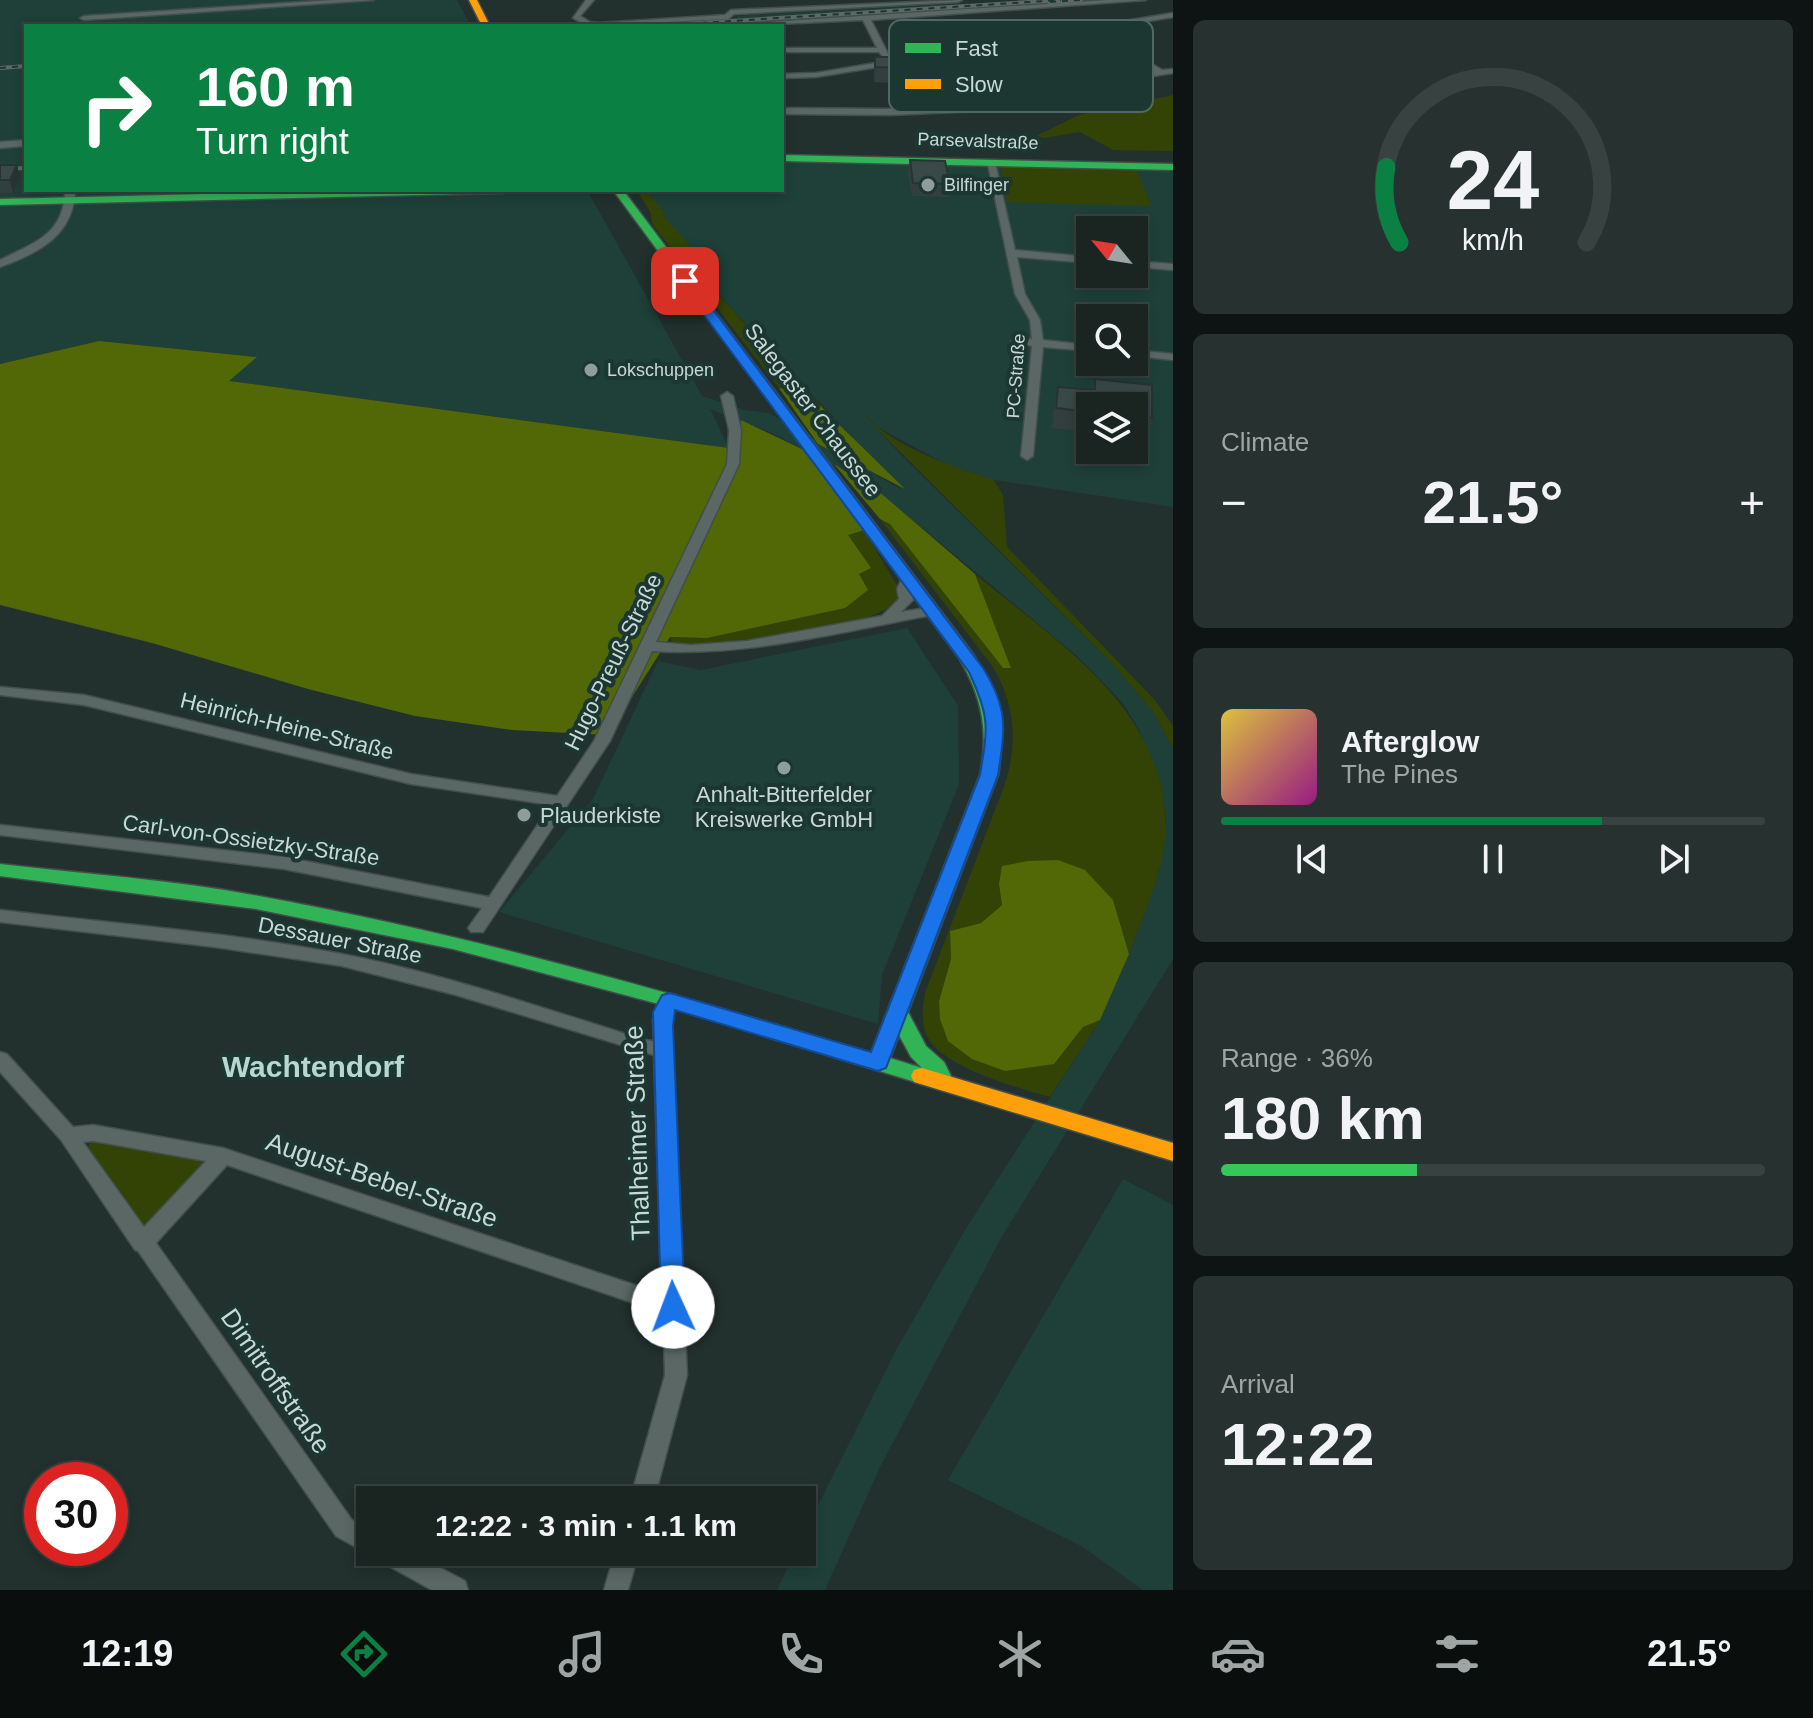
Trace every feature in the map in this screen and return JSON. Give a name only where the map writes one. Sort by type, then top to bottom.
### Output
[{"type":"main road","points":[[473,0],[485,24]]},
{"type":"main road","name":"Parsevalstraße","points":[[784,158],[1173,167]]},
{"type":"main road","points":[[0,202],[71,195],[330,192]]},
{"type":"main road","name":"Salegaster Chaussee","points":[[620,192],[863,515],[983,682],[994,710],[997,740],[989,775],[878,1063]]},
{"type":"main road","points":[[0,870],[211,895],[385,927],[510,956],[670,1000],[1173,1152]]},
{"type":"main road","points":[[898,1013],[910,1040],[943,1082]]},
{"type":"street","points":[[83,17],[370,0]]},
{"type":"street","points":[[590,0],[576,16],[588,24],[728,17],[737,0]]},
{"type":"street","points":[[731,12],[958,0]]},
{"type":"street","points":[[769,24],[1142,0]]},
{"type":"street","points":[[1144,20],[1173,15]]},
{"type":"street","points":[[784,76],[816,75],[889,63],[866,18]]},
{"type":"street","points":[[784,50],[884,50]]},
{"type":"street","points":[[1153,68],[1159,72]]},
{"type":"street","points":[[1153,73],[1173,71]]},
{"type":"street","points":[[784,111],[889,112]]},
{"type":"street","points":[[0,145],[24,143]]},
{"type":"street","name":"PC-Straße","points":[[990,162],[1020,294],[1037,325],[1039,343],[1027,456]]},
{"type":"street","points":[[0,264],[59,232],[71,195]]},
{"type":"street","points":[[1010,253],[1076,259]]},
{"type":"street","points":[[1148,265],[1173,267]]},
{"type":"street","points":[[1017,341],[1076,347]]},
{"type":"street","points":[[1148,354],[1173,357]]},
{"type":"street","name":"Hugo-Preuß-Straße","points":[[477,928],[602,741],[648,646],[733,464],[737,442],[736,422],[727,396]]},
{"type":"street","points":[[887,618],[906,600],[904,589],[908,579]]},
{"type":"street","points":[[648,646],[691,649],[747,645],[932,611]]},
{"type":"street","name":"Heinrich-Heine-Straße","points":[[0,691],[84,700],[411,779],[563,802]]},
{"type":"street","name":"Carl-von-Ossietzky-Straße","points":[[0,830],[284,863],[493,904]]},
{"type":"street","name":"Dessauer Straße","points":[[0,916],[238,944],[342,960],[408,975],[645,1047],[663,1049]]},
{"type":"street","name":"Thalheimer Straße","points":[[646,1486],[676,1375],[662,1020],[670,1000]]},
{"type":"street","name":"Dimitroffstraße","points":[[0,1059],[24,1082],[68,1135],[344,1528],[356,1535]]},
{"type":"street","name":"August-Bebel-Straße","points":[[68,1135],[93,1133],[223,1156],[673,1307]]},
{"type":"street","points":[[142,1244],[223,1156]]},
{"type":"street","points":[[412,1566],[456,1590]]},
{"type":"street","points":[[616,1590],[623,1566]]},
{"type":"shaded area","points":[[0,0],[457,0],[470,24],[24,24],[24,192],[588,192],[702,396],[744,410],[769,413],[902,490],[681,255],[696,252],[661,215],[649,195],[663,192],[784,192],[784,161],[1173,169],[1173,507],[994,480],[946,464],[877,427],[860,410],[899,453],[1113,664],[1154,713],[1173,749],[1173,959],[1001,1238],[880,1467],[825,1590],[777,1590],[788,1566],[816,1566],[816,1509],[896,1350],[965,1230],[1100,1020],[1129,954],[1159,871],[1166,815],[1161,787],[1139,729],[1122,702],[1077,656],[868,483],[772,433],[710,409],[729,448],[228,381],[255,357],[99,341],[0,364]]},
{"type":"shaded area","points":[[1033,0],[1108,0],[747,24],[647,24]]},
{"type":"shaded area","points":[[907,628],[958,706],[959,784],[882,975],[878,1024],[499,912],[593,799],[658,661],[701,670]]},
{"type":"shaded area","points":[[1123,1179],[1173,1205],[1173,1590],[1143,1590],[1083,1547],[948,1480]]},
{"type":"green space","points":[[1173,95],[1173,151],[1113,150],[1080,132],[1044,138],[1036,136],[1079,115],[1093,112],[1153,112],[1153,99]]},
{"type":"green space","points":[[1001,167],[1137,170],[1151,206],[1007,202]]},
{"type":"green space","points":[[637,192],[663,193],[649,195],[666,214],[662,215],[697,253],[682,256],[849,435],[807,393],[779,388],[653,225],[650,211]]},
{"type":"green space","points":[[99,341],[257,357],[229,381],[729,448],[739,447],[741,420],[802,449],[864,530],[848,535],[871,568],[859,574],[868,590],[845,608],[707,638],[670,637],[608,735],[512,730],[415,716],[308,689],[152,643],[0,605],[0,364]]},
{"type":"green space","points":[[779,388],[807,393],[905,489],[818,444]]},
{"type":"green space","points":[[854,406],[877,427],[904,444],[994,480],[1003,495],[1007,547],[1155,700],[1173,726],[1173,749],[1154,713],[1113,664]]},
{"type":"green space","points":[[834,464],[883,495],[975,574],[1011,668],[1003,668],[890,524],[880,519]]},
{"type":"green space","points":[[880,519],[890,523],[1003,668],[1011,668],[975,574],[1074,655],[1104,685],[1130,718],[1150,754],[1163,794],[1163,853],[1129,954],[1113,900],[999,884],[1002,905],[981,923],[950,931],[951,959],[939,1001],[1054,1064],[1083,1027],[1100,1020],[1050,1097],[960,1065],[932,1044],[925,1031],[925,993],[1005,784],[1012,754],[1012,724],[1006,695],[993,667]]},
{"type":"green space","points":[[864,530],[899,589],[900,596],[887,608],[863,619],[796,634],[674,644],[670,637],[707,638],[870,569],[847,534]]},
{"type":"green space","points":[[1058,860],[1085,870],[1113,900],[1129,954],[1100,1020],[1083,1027],[1054,1064],[1005,1071],[972,1059],[948,1041],[940,1019],[939,1001],[951,959],[950,931],[981,923],[1002,905],[999,884],[1002,866]]},
{"type":"green space","points":[[100,1139],[193,1156],[202,1160],[202,1171],[155,1222],[142,1226],[88,1155],[89,1144]]},
{"type":"building","points":[[875,57],[889,57],[889,67],[875,67]]},
{"type":"building","points":[[910,160],[945,161],[950,184],[913,183]]},
{"type":"building","points":[[0,165],[17,165],[10,180],[0,180]]},
{"type":"building","points":[[1095,379],[1152,385],[1152,418],[1148,418],[1148,392],[1076,392],[1076,410],[1056,408],[1058,387],[1095,390]]},
{"type":"railway","points":[[684,24],[1061,0]]},
{"type":"railway","points":[[1050,2],[1081,0]]},
{"type":"railway","points":[[0,68],[24,66]]},
{"type":"railway","points":[[0,169],[24,168]]},
{"type":"traffic: fast","points":[[784,158],[1173,167]]},
{"type":"traffic: fast","points":[[0,202],[419,192]]},
{"type":"traffic: fast","points":[[619,192],[967,657],[987,699],[994,743],[989,775],[878,1063]]},
{"type":"traffic: fast","points":[[0,870],[256,902],[453,942],[670,1000],[922,1076]]},
{"type":"traffic: fast","points":[[898,1013],[918,1051],[936,1068],[943,1082]]},
{"type":"traffic: slow","points":[[473,0],[485,24]]},
{"type":"traffic: slow","points":[[922,1076],[1173,1152]]},
{"type":"place","name":"Bilfinger","points":[[928,185]]},
{"type":"place","name":"Lokschuppen","points":[[591,370]]},
{"type":"place","name":"Anhalt-Bitterfelder Kreiswerke GmbH","points":[[784,768]]},
{"type":"place","name":"Plauderkiste","points":[[524,815]]},
{"type":"district","name":"Wachtendorf","points":[[313,1066]]},
{"type":"route","points":[[673,1307],[662,1026],[670,1000],[878,1063],[989,775],[997,728],[993,705],[977,671],[685,281]]}]
